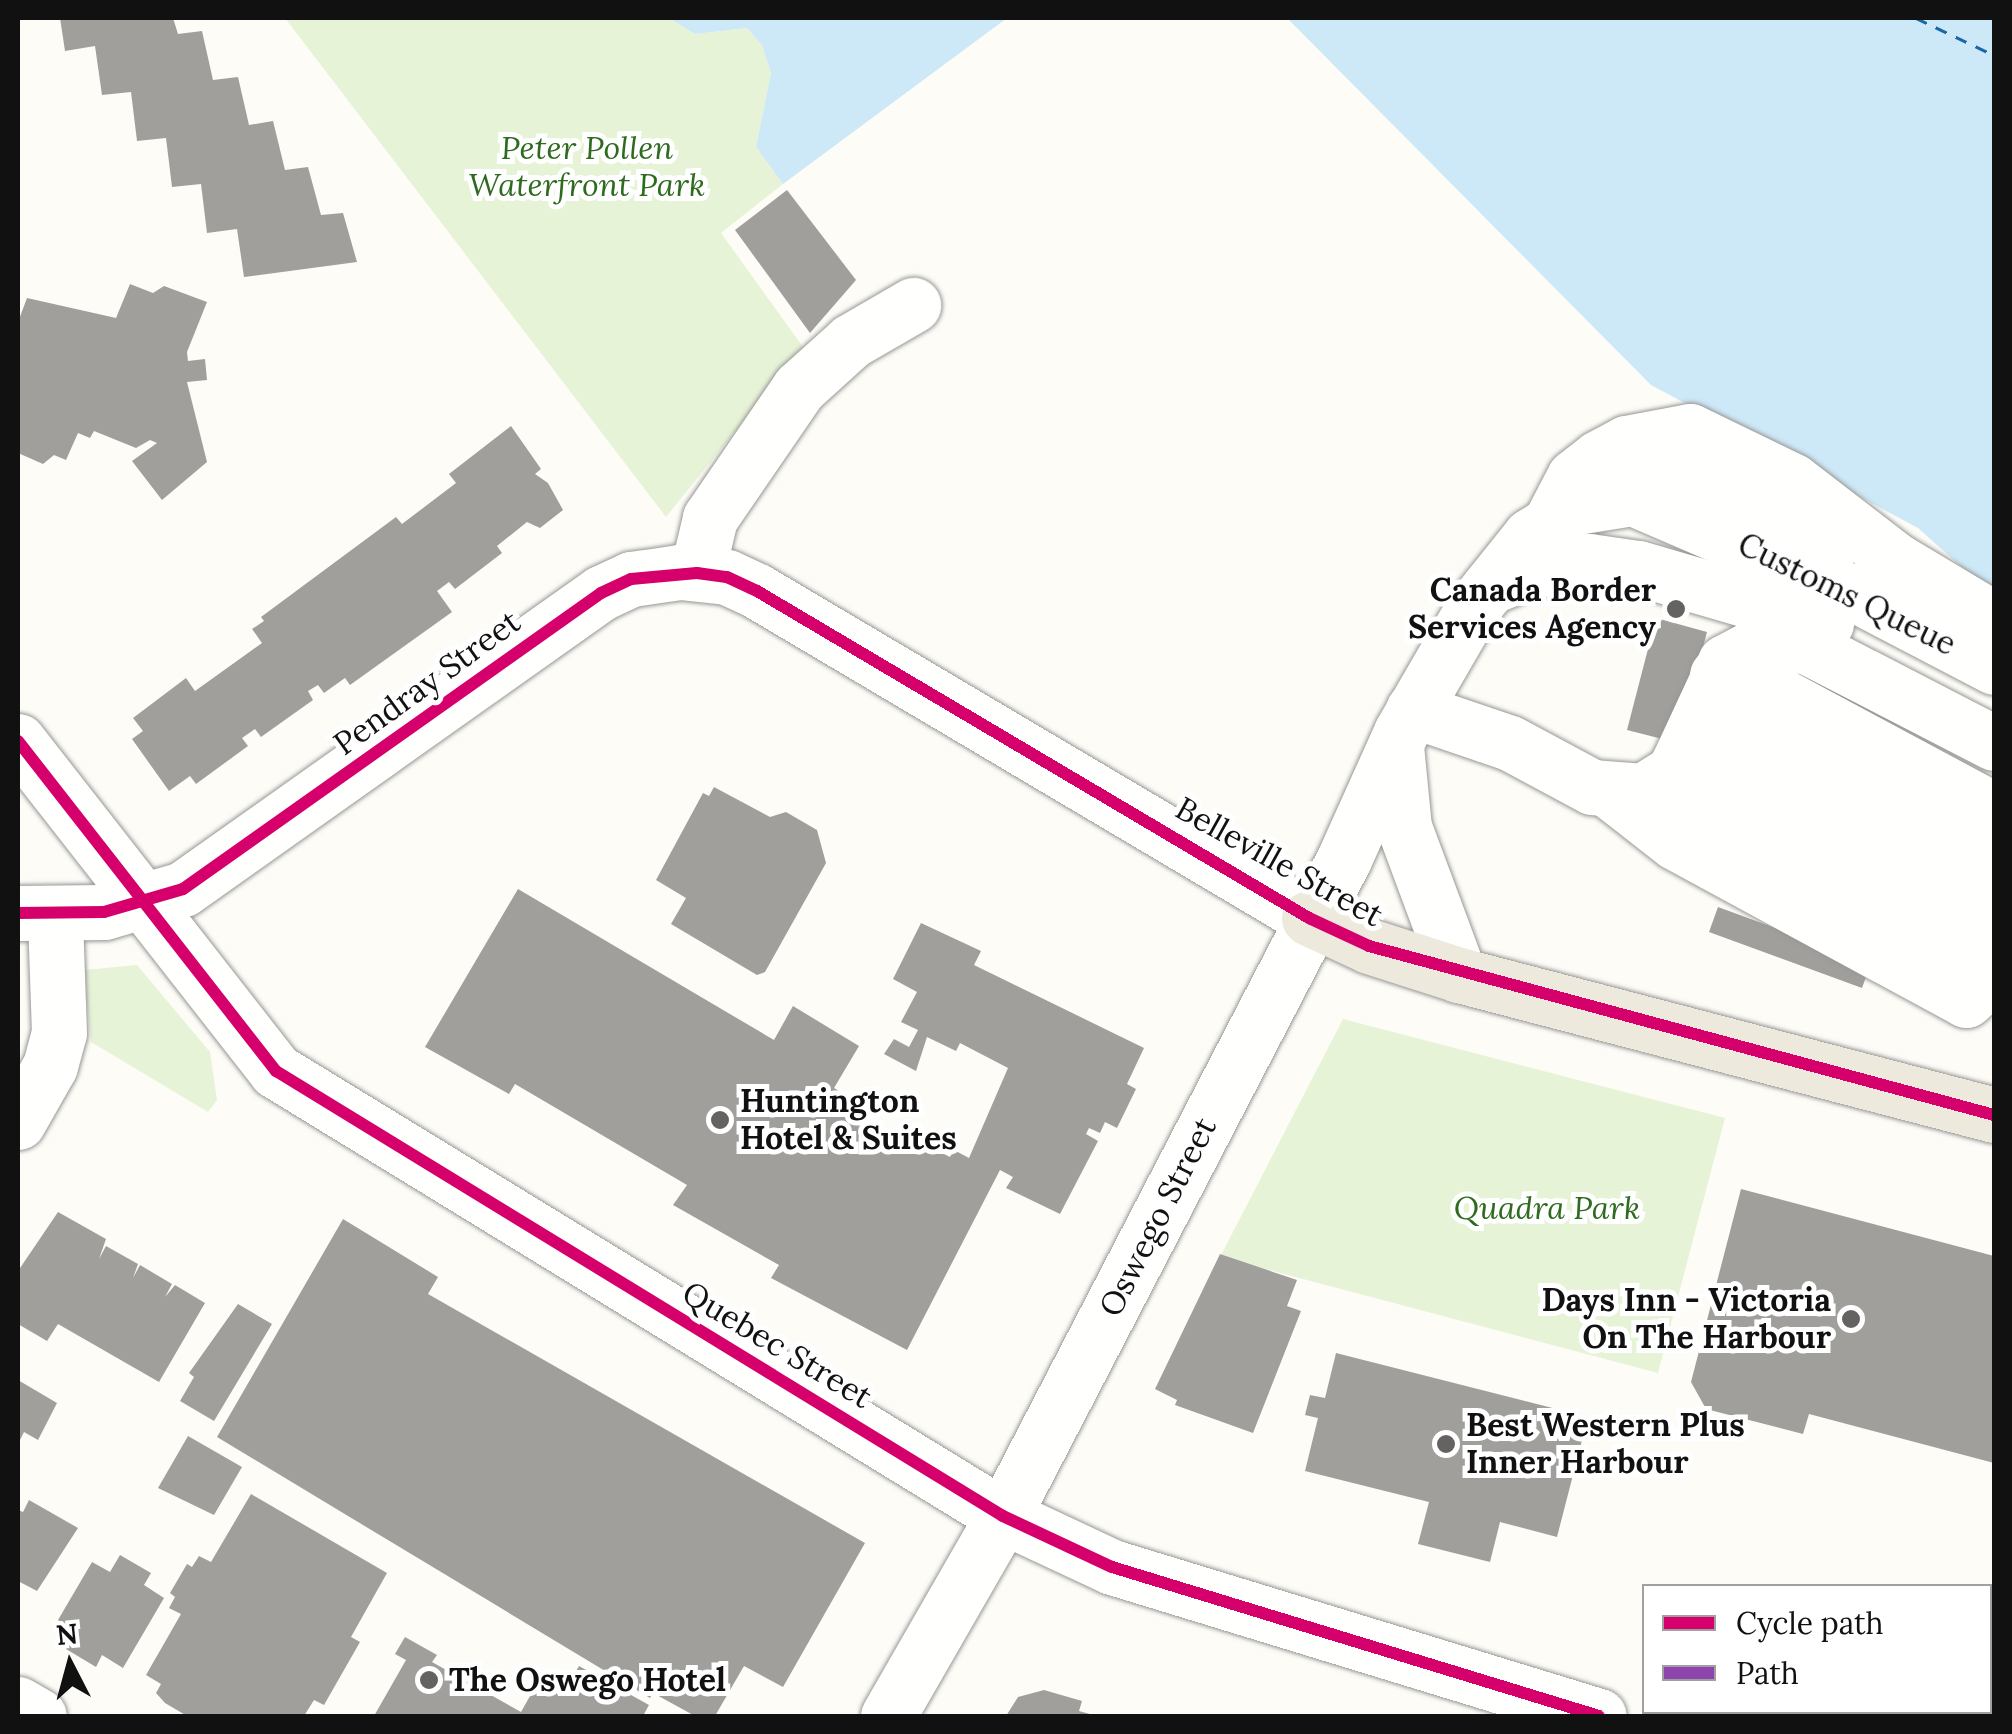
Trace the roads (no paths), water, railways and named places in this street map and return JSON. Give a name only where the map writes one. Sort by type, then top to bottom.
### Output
[{"type":"main road","name":"Belleville Street","points":[[1309,918],[1369,946],[1459,975],[1994,1115]]},
{"type":"street","points":[[697,574],[710,518],[799,388],[851,341],[913,305]]},
{"type":"street","points":[[1552,519],[1574,476],[1598,458],[1626,443],[1690,430],[1793,481],[1897,561],[1994,619]]},
{"type":"street","points":[[1552,519],[1608,486],[1669,476],[1713,486],[1994,648]]},
{"type":"street","name":"Customs Queue","points":[[1552,519],[1604,499],[1632,498],[1847,590],[1994,668]]},
{"type":"street","name":"Oswego Street","points":[[888,1716],[1003,1516],[1309,918],[1344,859],[1404,727],[1490,587],[1552,519]]},
{"type":"street","points":[[1490,587],[1528,571],[1589,562],[1638,568],[1871,639],[1994,706]]},
{"type":"street","name":"Pendray Street","points":[[147,904],[212,871],[601,593],[631,579],[697,574],[726,577],[758,591]]},
{"type":"street","name":"Belleville Street","points":[[758,591],[1309,918]]},
{"type":"street","points":[[1684,733],[1991,967],[1966,1000],[1675,842],[1684,733],[1767,640],[1808,647],[1994,743]]},
{"type":"street","points":[[1684,733],[1794,658],[1994,765]]},
{"type":"street","points":[[1684,733],[1758,662],[1994,788]]},
{"type":"street","points":[[1684,733],[1750,679],[1994,810]]},
{"type":"street","points":[[1684,733],[1733,694],[1994,832]]},
{"type":"street","points":[[1459,975],[1404,828],[1404,727],[1510,743],[1684,733],[1719,724],[1994,868]]},
{"type":"street","points":[[1684,733],[1719,744],[1994,891]]},
{"type":"street","points":[[1684,733],[1709,763],[1994,916]]},
{"type":"street","name":"Quebec Street","points":[[18,740],[276,1071],[1003,1516],[1112,1567],[1599,1716]]},
{"type":"street","points":[[18,1122],[50,1066],[59,1033],[36,914],[147,904]]},
{"type":"street","points":[[18,1704],[39,1716]]},
{"type":"water","points":[[669,18],[1007,18],[783,184],[756,147],[771,73],[762,45],[747,28],[695,34]]},
{"type":"water","points":[[1287,18],[1994,18],[1994,596],[1918,528],[1651,385]]},
{"type":"place","name":"Canada Border Services Agency","points":[[1676,609]]},
{"type":"place","name":"Huntington Hotel & Suites","points":[[720,1120]]},
{"type":"place","name":"Days Inn - Victoria On The Harbour","points":[[1851,1319]]},
{"type":"place","name":"Best Western Plus Inner Harbour","points":[[1446,1444]]},
{"type":"place","name":"The Oswego Hotel","points":[[429,1680]]},
{"type":"park label","name":"Peter Pollen Waterfront Park","points":[[587,168]]},
{"type":"park label","name":"Quadra Park","points":[[1547,1208]]}]
